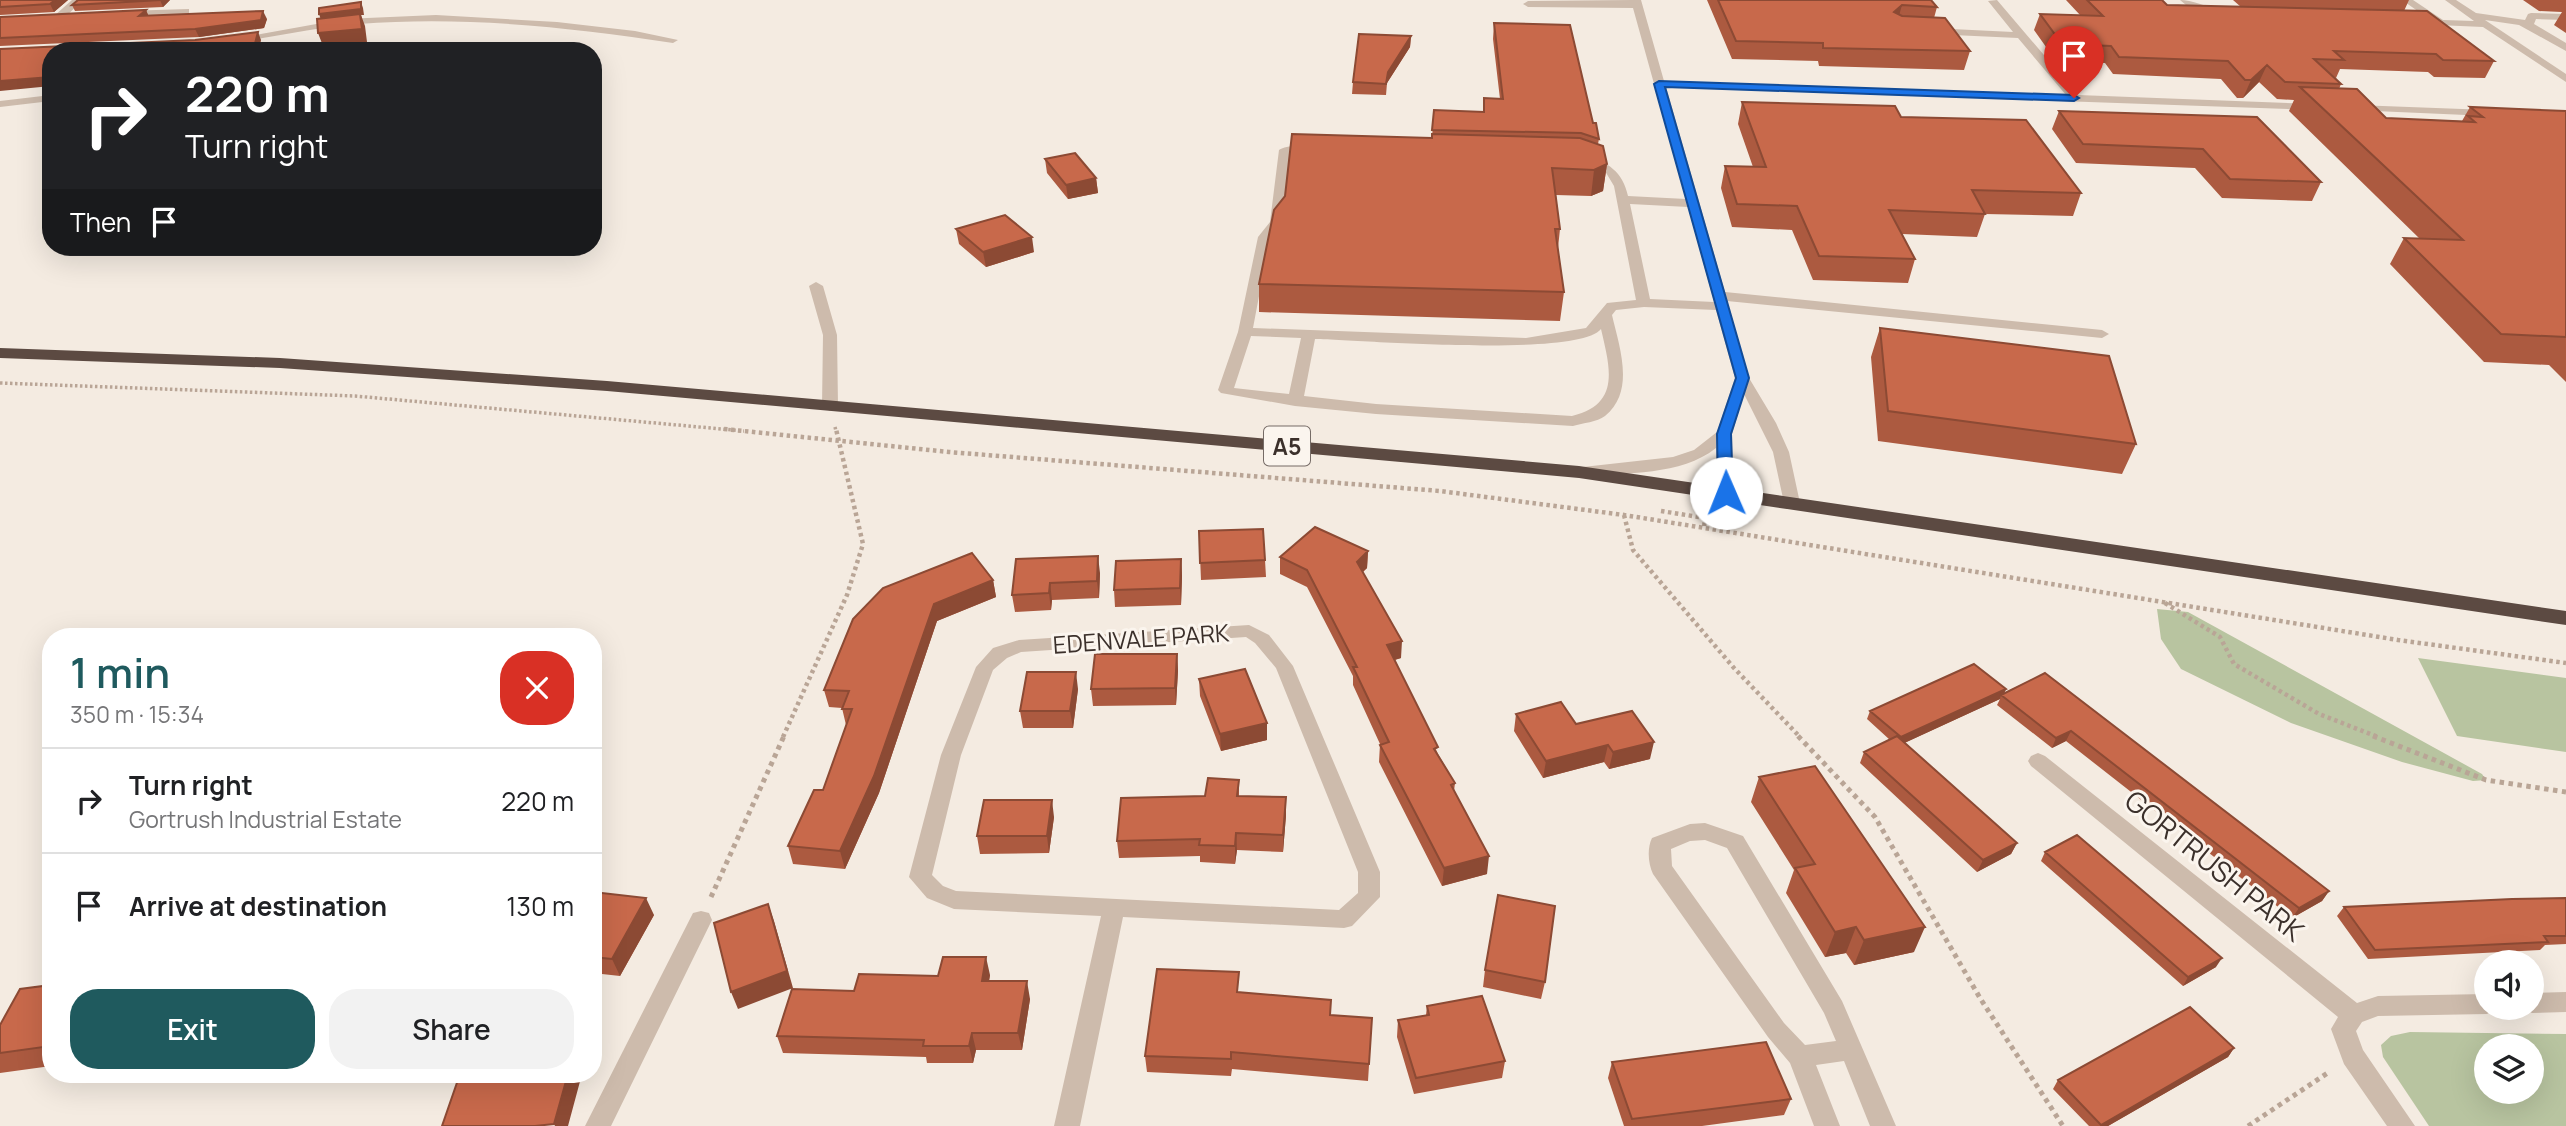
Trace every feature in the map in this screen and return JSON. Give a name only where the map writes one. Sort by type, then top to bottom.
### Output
[{"type":"highway","name":"A5","points":[[0,353],[280,363],[830,405],[1580,472],[2566,618]]},
{"type":"street","points":[[58,18],[78,0]]},
{"type":"street","points":[[2185,0],[2195,8],[2230,13]]},
{"type":"street","points":[[2407,0],[2441,23]]},
{"type":"street","points":[[2450,0],[2566,79]]},
{"type":"street","points":[[1993,1],[2074,98]]},
{"type":"street","points":[[1528,4],[1637,3],[1742,378],[1770,421],[1788,467],[1792,503]]},
{"type":"street","points":[[109,15],[186,10]]},
{"type":"street","points":[[46,19],[83,16]]},
{"type":"street","points":[[2474,16],[2512,17],[2530,23],[2566,48]]},
{"type":"street","points":[[2530,23],[2531,16],[2566,17]]},
{"type":"street","points":[[226,40],[358,21],[412,18],[586,26],[673,40]]},
{"type":"street","points":[[2402,22],[2486,24]]},
{"type":"street","points":[[1925,30],[2022,35]]},
{"type":"street","points":[[1659,84],[2333,107]]},
{"type":"street","points":[[0,104],[42,99]]},
{"type":"street","points":[[2347,108],[2498,113]]},
{"type":"street","points":[[1323,151],[1285,150],[1276,223],[1264,237],[1245,332],[1226,390],[1295,401],[1416,412],[1573,421],[1599,413],[1612,397],[1618,381],[1605,314]]},
{"type":"street","points":[[1566,157],[1580,157],[1609,169],[1620,186],[1644,303]]},
{"type":"street","points":[[1623,200],[1693,203]]},
{"type":"street","points":[[816,286],[830,335],[830,405]]},
{"type":"street","points":[[1245,332],[1526,342],[1591,332],[1612,306],[1721,301],[2102,334]]},
{"type":"street","points":[[1295,401],[1309,335]]},
{"type":"street","points":[[1726,493],[1724,434],[1742,378]]},
{"type":"street","points":[[1580,472],[1675,463],[1700,453],[1724,434]]},
{"type":"street","name":"EDENVALE PARK","points":[[1249,631],[1262,639],[1284,666],[1369,872],[1369,897],[1344,919],[1114,907],[954,900],[935,892],[920,877],[951,755],[985,667],[1000,653],[1019,646],[1249,631]]},
{"type":"street","name":"GORTRUSH PARK","points":[[2038,761],[2354,1015]]},
{"type":"street","points":[[1827,1126],[1800,1057],[1776,1030],[1661,868],[1660,844],[1694,829],[1715,832],[1735,842],[1834,1008],[1883,1126]]},
{"type":"street","points":[[1067,1126],[1114,907]]},
{"type":"street","points":[[598,1126],[701,920]]},
{"type":"street","points":[[2544,1003],[2566,1002]]},
{"type":"street","points":[[2402,1126],[2353,1056],[2343,1029],[2354,1015],[2378,1006],[2474,1004]]},
{"type":"street","points":[[1800,1057],[1852,1049]]},
{"type":"path","points":[[0,383],[355,396],[949,452],[1440,491],[1624,515],[2398,640],[2566,663]]},
{"type":"path","points":[[701,920],[847,595],[863,544],[830,405]]},
{"type":"path","points":[[1661,510],[1705,518],[1704,528]]},
{"type":"path","points":[[1624,515],[1633,550],[1734,668],[1875,817],[1980,998],[2063,1126]]},
{"type":"path","points":[[2165,602],[2220,637],[2234,664],[2319,713],[2486,780],[2566,792]]},
{"type":"path","points":[[2248,1126],[2353,1056]]},
{"type":"green space","points":[[2157,609],[2188,612],[2482,774],[2486,780],[2473,781],[2402,762],[2291,723],[2181,669],[2161,639]]},
{"type":"green space","points":[[2418,658],[2566,678],[2566,752],[2457,736]]},
{"type":"green space","points":[[2410,1032],[2566,1034],[2566,1126],[2429,1126],[2383,1057],[2381,1045],[2391,1036]]},
{"type":"building","points":[[0,0],[55,0],[50,4],[0,7]]},
{"type":"building","points":[[78,0],[161,0],[72,5]]},
{"type":"building","points":[[1718,0],[1931,0],[1937,7],[1902,5],[1894,12],[1902,16],[1945,18],[1970,51],[1823,48],[1823,43],[1736,41]]},
{"type":"building","points":[[2087,0],[2162,0],[2167,5],[2427,11],[2494,61],[2443,60],[2436,54],[2334,51],[2344,60],[2314,59],[2341,84],[2285,82],[2267,65],[2251,80],[2245,80],[2228,61],[2119,57],[2111,46],[2062,44],[2040,14],[2103,16]]},
{"type":"building","points":[[361,2],[361,9],[319,14],[319,8]]},
{"type":"building","points":[[146,10],[139,16],[263,11],[261,20],[195,29],[0,38],[0,17]]},
{"type":"building","points":[[360,14],[362,29],[318,33],[317,19]]},
{"type":"building","points":[[1494,23],[1570,25],[1599,139],[1581,133],[1432,130],[1434,110],[1484,112],[1484,98],[1503,99]]},
{"type":"building","points":[[258,32],[255,42],[152,42]]},
{"type":"building","points":[[1359,34],[1411,36],[1388,72],[1386,84],[1353,82]]},
{"type":"building","points":[[42,47],[42,78],[0,81],[0,49]]},
{"type":"building","points":[[2300,87],[2357,89],[2386,118],[2475,122],[2468,116],[2483,117],[2470,107],[2566,111],[2566,337],[2501,334],[2404,238],[2463,240]]},
{"type":"building","points":[[1742,102],[1895,106],[1901,117],[2026,120],[2081,193],[1972,190],[1985,214],[1889,210],[1915,259],[1819,256],[1797,206],[1737,204],[1725,166],[1766,167]]},
{"type":"building","points":[[2059,111],[2257,117],[2321,182],[2230,179],[2203,149],[2083,144]]},
{"type":"building","points":[[1292,134],[1580,138],[1603,146],[1607,164],[1594,170],[1552,168],[1560,229],[1555,229],[1564,292],[1259,284],[1274,210],[1285,196]]},
{"type":"building","points":[[1075,153],[1096,178],[1066,185],[1045,159]]},
{"type":"building","points":[[1005,215],[1032,237],[983,252],[956,229]]},
{"type":"building","points":[[1880,328],[2109,356],[2136,444],[1888,411]]},
{"type":"building","points":[[1315,527],[1368,551],[1357,562],[1402,641],[1387,645],[1438,747],[1434,749],[1455,783],[1451,785],[1489,856],[1444,868],[1380,745],[1389,742],[1353,667],[1357,667],[1307,570],[1280,557]]},
{"type":"building","points":[[1263,529],[1265,560],[1200,563],[1199,531]]},
{"type":"building","points":[[972,553],[993,580],[934,604],[874,776],[840,851],[788,846],[814,790],[823,790],[852,709],[842,709],[849,691],[824,690],[853,619],[883,588]]},
{"type":"building","points":[[1098,556],[1097,581],[1050,583],[1049,593],[1012,595],[1016,559]]},
{"type":"building","points":[[1181,559],[1180,588],[1114,590],[1116,561]]},
{"type":"building","points":[[1095,654],[1177,654],[1175,688],[1091,689]]},
{"type":"building","points":[[1974,664],[2006,689],[1901,737],[1870,711]]},
{"type":"building","points":[[1245,669],[1267,723],[1220,734],[1199,679]]},
{"type":"building","points":[[1027,672],[1076,672],[1070,711],[1020,711]]},
{"type":"building","points":[[2045,673],[2329,891],[2299,908],[2071,731],[2056,738],[2001,695]]},
{"type":"building","points":[[1561,702],[1576,724],[1632,711],[1654,742],[1613,752],[1608,745],[1546,761],[1516,714]]},
{"type":"building","points":[[1897,736],[2017,843],[1983,860],[1864,752]]},
{"type":"building","points":[[1815,766],[1925,927],[1864,940],[1856,927],[1835,932],[1795,868],[1815,864],[1759,777]]},
{"type":"building","points":[[1208,778],[1239,780],[1237,796],[1286,797],[1283,835],[1236,833],[1235,846],[1199,845],[1200,839],[1117,841],[1121,798],[1205,796]]},
{"type":"building","points":[[984,800],[1052,800],[1047,836],[977,836]]},
{"type":"building","points":[[2077,835],[2222,958],[2188,977],[2045,852]]},
{"type":"building","points":[[602,893],[646,898],[612,959],[602,958]]},
{"type":"building","points":[[1498,895],[1555,906],[1545,982],[1485,970]]},
{"type":"building","points":[[2566,898],[2566,936],[2544,936],[2548,942],[2375,950],[2344,907],[2512,899]]},
{"type":"building","points":[[768,904],[787,971],[731,992],[714,923]]},
{"type":"building","points":[[943,957],[986,957],[982,981],[1027,981],[1018,1033],[972,1033],[969,1046],[923,1046],[924,1040],[777,1036],[792,989],[854,991],[859,974],[938,976]]},
{"type":"building","points":[[1157,969],[1239,972],[1237,992],[1331,1000],[1330,1015],[1372,1018],[1369,1064],[1231,1052],[1231,1059],[1145,1056]]},
{"type":"building","points":[[42,986],[42,1047],[0,1053],[0,1025],[20,989]]},
{"type":"building","points":[[1482,996],[1505,1061],[1416,1078],[1398,1020],[1429,1015],[1427,1006]]},
{"type":"building","points":[[2190,1007],[2234,1048],[2101,1125],[2058,1080]]},
{"type":"building","points":[[1766,1042],[1791,1099],[1632,1119],[1612,1062]]},
{"type":"building","points":[[457,1083],[565,1083],[554,1124],[442,1126]]},
{"type":"route","points":[[1726,493],[1724,434],[1742,378],[1659,84],[2074,98]]}]
